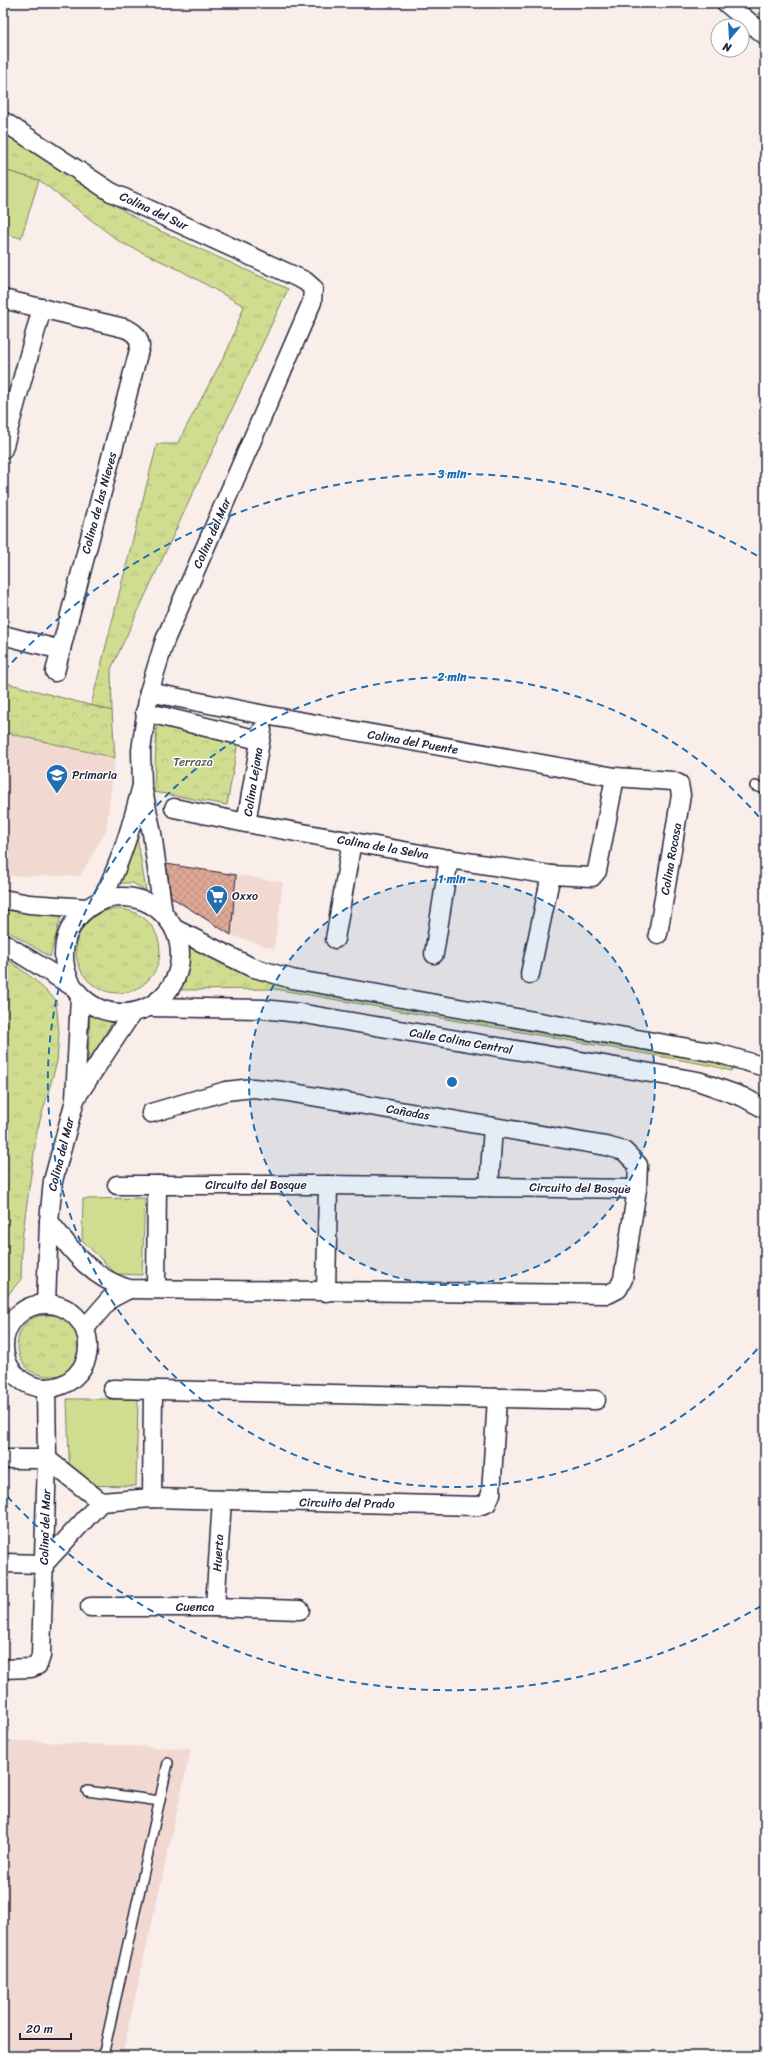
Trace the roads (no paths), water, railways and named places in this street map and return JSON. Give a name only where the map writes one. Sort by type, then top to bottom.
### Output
[{"type":"street","points":[[726,3],[765,35]]},
{"type":"street","name":"Colina del Sur","points":[[3,121],[111,192],[305,280],[313,288]]},
{"type":"street","name":"Colina del Mar","points":[[163,913],[152,833],[142,786],[141,751],[145,712],[149,692],[165,640],[312,302],[313,288]]},
{"type":"street","points":[[3,299],[42,308],[3,449]]},
{"type":"street","name":"Colina de las Nieves","points":[[42,308],[124,328],[136,335],[140,346],[55,672]]},
{"type":"street","points":[[3,635],[61,650]]},
{"type":"street","name":"Colina del Puente","points":[[149,692],[265,715],[615,777],[672,781],[679,784]]},
{"type":"street","points":[[145,712],[259,740]]},
{"type":"street","name":"Colina Lejana","points":[[246,823],[259,740],[265,715]]},
{"type":"street","name":"Colina de la Selva","points":[[174,808],[246,823],[449,859],[551,875],[592,877],[597,871],[615,777]]},
{"type":"street","name":"Colina Rocosa","points":[[658,934],[682,795],[679,784]]},
{"type":"street","name":"Colina del Mar","points":[[94,904],[112,878],[128,839],[142,786]]},
{"type":"street","points":[[335,939],[352,841]]},
{"type":"street","points":[[434,954],[449,859]]},
{"type":"street","points":[[530,974],[551,875]]},
{"type":"street","points":[[3,899],[29,904],[94,904],[123,896],[145,901],[163,913],[175,929],[181,946],[179,970],[176,982],[165,996],[150,1007],[132,1013],[113,1013],[95,1008],[76,991],[3,943]]},
{"type":"street","points":[[76,991],[65,970],[64,953],[66,936],[75,921],[94,904]]},
{"type":"street","points":[[175,929],[251,966],[292,980],[717,1052],[765,1067]]},
{"type":"street","name":"Colina del Mar","points":[[46,1304],[49,1221],[53,1181],[75,1100],[76,991]]},
{"type":"street","name":"Calle Colina Central","points":[[150,1007],[263,1009],[298,1013],[698,1081],[743,1097],[765,1109]]},
{"type":"street","name":"Colina del Mar","points":[[75,1100],[132,1013]]},
{"type":"street","name":"Cañadas","points":[[151,1113],[226,1091],[253,1088],[282,1091],[606,1146],[624,1151],[638,1165],[637,1189]]},
{"type":"street","points":[[489,1187],[493,1127]]},
{"type":"street","points":[[156,1289],[157,1185]]},
{"type":"street","points":[[326,1292],[328,1185]]},
{"type":"street","name":"Circuito del Bosque","points":[[49,1221],[74,1253],[94,1272],[112,1284],[129,1289],[608,1294],[618,1289],[623,1279],[637,1189],[328,1185],[116,1186]]},
{"type":"street","name":"Circuito del Bosque","points":[[84,1328],[110,1299],[129,1289]]},
{"type":"street","points":[[46,1304],[58,1306],[69,1311],[78,1318],[84,1328],[88,1340],[88,1352],[85,1364],[78,1374],[69,1381],[58,1386],[46,1388],[34,1386],[23,1381],[14,1374],[8,1364],[4,1352],[4,1340],[14,1319],[23,1311],[34,1306],[46,1304]]},
{"type":"street","name":"Colina del Mar","points":[[3,1669],[31,1668],[38,1665],[41,1656],[47,1459],[46,1388]]},
{"type":"street","points":[[113,1389],[596,1400]]},
{"type":"street","points":[[152,1498],[153,1391]]},
{"type":"street","name":"Circuito del Prado","points":[[102,1502],[152,1498],[478,1506],[486,1503],[491,1494],[497,1398]]},
{"type":"street","points":[[3,1459],[47,1459],[102,1502],[44,1564],[3,1563]]},
{"type":"street","name":"Huerta","points":[[215,1607],[222,1500]]},
{"type":"street","name":"Cuenca","points":[[90,1607],[215,1607],[300,1610]]},
{"type":"lane","points":[[755,786],[765,789]]},
{"type":"lane","points":[[103,2056],[168,1763]]},
{"type":"lane","points":[[87,1791],[160,1801]]},
{"type":"place","name":"Primaria","points":[[57,794]]},
{"type":"place","name":"Oxxo","points":[[217,916]]},
{"type":"park label","name":"Terraza","points":[[193,762]]}]
